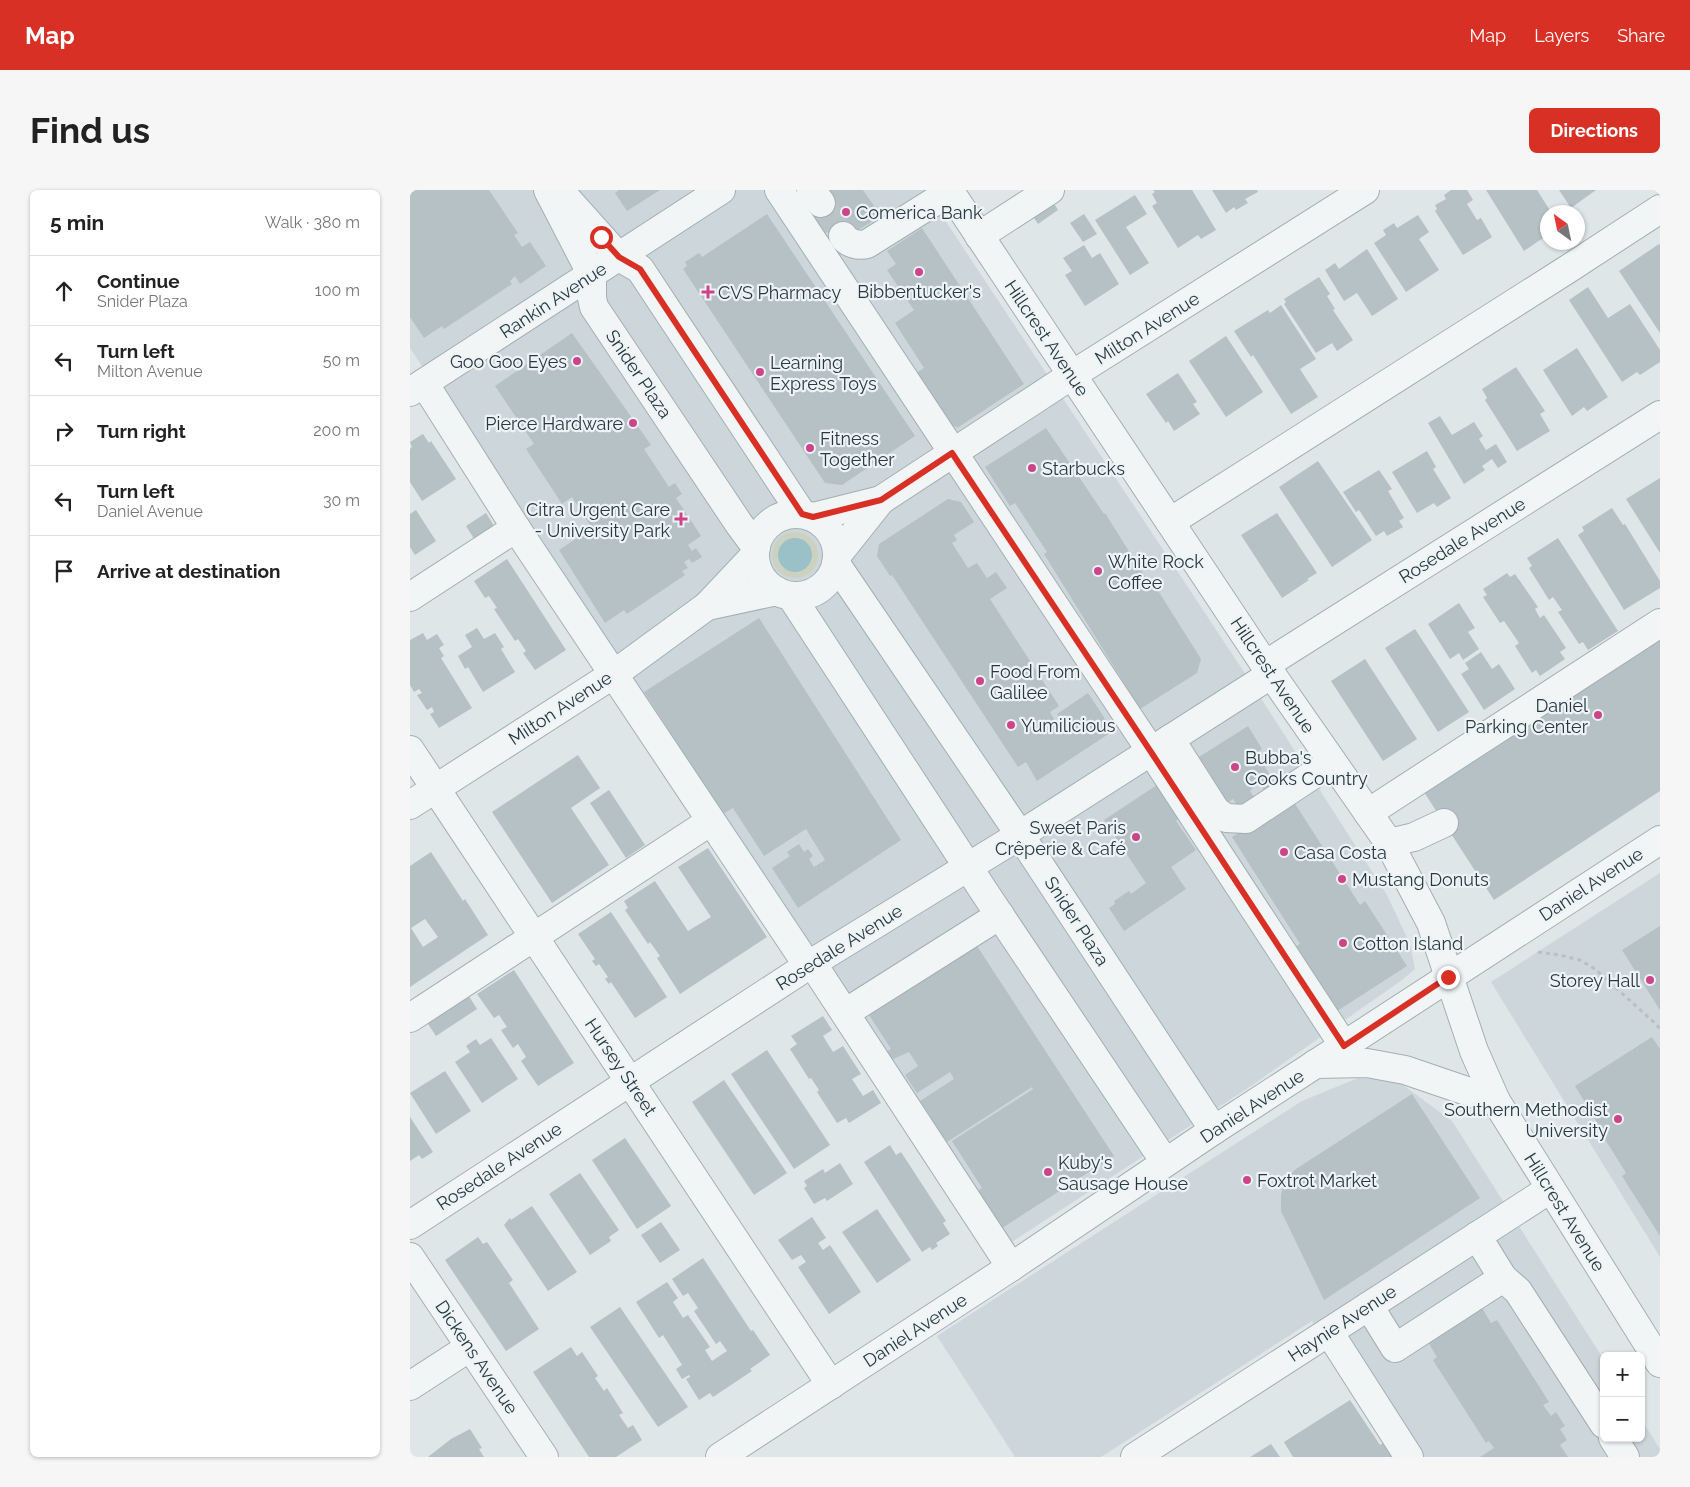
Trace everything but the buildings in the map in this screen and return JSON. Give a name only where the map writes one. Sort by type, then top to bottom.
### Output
[{"type":"street","name":"Snider Plaza","points":[[548,190],[592,275],[594,307],[755,551]]},
{"type":"street","points":[[558,190],[619,257],[637,266],[648,280],[807,515]]},
{"type":"street","name":"Rankin Avenue","points":[[416,384],[592,275],[721,190]]},
{"type":"street","points":[[779,190],[952,453],[1160,745],[1344,1046]]},
{"type":"street","points":[[979,236],[1050,190]]},
{"type":"street","name":"Milton Avenue","points":[[837,559],[881,500],[1072,375],[1365,190]]},
{"type":"street","points":[[843,236],[851,242],[862,245],[868,244],[949,191]]},
{"type":"street","name":"Hillcrest Avenue","points":[[949,191],[1268,670],[1389,843],[1431,923],[1474,1051],[1496,1101],[1660,1363]]},
{"type":"street","points":[[1170,522],[1568,270],[1660,209]]},
{"type":"street","points":[[416,384],[516,528],[711,821],[845,1013],[1011,1267]]},
{"type":"street","name":"Rosedale Avenue","points":[[410,1224],[810,964],[1020,835],[1160,745],[1268,670],[1660,415]]},
{"type":"street","name":"Milton Avenue","points":[[807,515],[881,500]]},
{"type":"street","points":[[786,514],[807,515],[823,523],[831,532],[836,542],[837,559],[830,578],[820,589],[806,595],[784,593],[768,585],[761,576],[756,566],[755,551],[762,532],[772,521],[786,514]]},
{"type":"street","points":[[410,597],[516,528]]},
{"type":"street","name":"Milton Avenue","points":[[410,805],[614,674],[706,606],[755,551]]},
{"type":"street","name":"Snider Plaza","points":[[837,559],[1214,1130]]},
{"type":"street","points":[[784,593],[1165,1162]]},
{"type":"street","name":"Milton Avenue","points":[[706,606],[784,593]]},
{"type":"street","points":[[1368,814],[1660,623]]},
{"type":"street","points":[[1160,745],[1216,811],[1226,818],[1246,819],[1332,762]]},
{"type":"street","name":"Hursey Street","points":[[410,750],[831,1385]]},
{"type":"street","points":[[410,1018],[711,821]]},
{"type":"street","points":[[1389,843],[1414,837],[1444,823]]},
{"type":"street","name":"Daniel Avenue","points":[[720,1457],[1011,1267],[1165,1162],[1660,840]]},
{"type":"street","points":[[845,1013],[1000,915]]},
{"type":"street","points":[[1315,1064],[1367,1063],[1404,1070],[1496,1101]]},
{"type":"street","name":"Haynie Avenue","points":[[1134,1457],[1550,1189]]},
{"type":"street","points":[[1477,1236],[1503,1278],[1518,1291],[1600,1418]]},
{"type":"street","name":"Dickens Avenue","points":[[410,1257],[544,1457]]},
{"type":"street","points":[[1369,1306],[1395,1348],[1503,1278]]},
{"type":"street","points":[[1329,1332],[1409,1457]]},
{"type":"street","points":[[410,1386],[470,1348]]},
{"type":"street","points":[[1616,1442],[1625,1457]]},
{"type":"path","points":[[1538,952],[1580,960],[1595,969],[1660,1029]]},
{"type":"shaded area","points":[[410,190],[925,190],[1248,678],[1387,895],[1410,944],[1415,969],[1248,1088],[1004,1247],[410,348]]},
{"type":"shaded area","name":"Southern Methodist University","points":[[1660,873],[1660,1257],[1491,982]]},
{"type":"shaded area","points":[[1358,1078],[1396,1080],[1452,1121],[1600,1354],[1600,1442],[1645,1442],[1645,1425],[1660,1449],[1660,1457],[1398,1457],[1312,1321],[1101,1457],[1015,1457],[937,1336],[1302,1101]]},
{"type":"green space","points":[[791,532],[799,532],[808,536],[814,542],[818,555],[814,568],[808,574],[799,578],[791,578],[782,574],[776,568],[772,559],[772,551],[776,542],[782,536]]},
{"type":"water","points":[[795,538],[802,539],[807,543],[811,548],[811,562],[807,567],[802,571],[795,572],[788,571],[783,567],[779,562],[778,555],[779,548],[783,543],[788,539]]},
{"type":"tunnel","points":[[821,203],[843,236]]},
{"type":"place","name":"Comerica Bank","points":[[846,212]]},
{"type":"place","name":"Bibbentucker's","points":[[919,272]]},
{"type":"place","name":"CVS Pharmacy","points":[[708,292]]},
{"type":"place","name":"Goo Goo Eyes","points":[[577,361]]},
{"type":"place","name":"Learning Express Toys","points":[[760,372]]},
{"type":"place","name":"Pierce Hardware","points":[[633,423]]},
{"type":"place","name":"Fitness Together","points":[[810,448]]},
{"type":"place","name":"Starbucks","points":[[1032,468]]},
{"type":"place","name":"Citra Urgent Care - University Park","points":[[681,519]]},
{"type":"place","name":"White Rock Coffee","points":[[1098,571]]},
{"type":"place","name":"Food From Galilee","points":[[980,681]]},
{"type":"place","name":"Daniel Parking Center","points":[[1598,715]]},
{"type":"place","name":"Yumilicious","points":[[1011,725]]},
{"type":"place","name":"Bubba's Cooks Country","points":[[1235,767]]},
{"type":"place","name":"Sweet Paris Crêperie & Café","points":[[1136,837]]},
{"type":"place","name":"Casa Costa","points":[[1284,852]]},
{"type":"place","name":"Mustang Donuts","points":[[1342,879]]},
{"type":"place","name":"Cotton Island","points":[[1343,943]]},
{"type":"place","name":"Storey Hall","points":[[1650,980]]},
{"type":"place","name":"Southern Methodist University","points":[[1618,1119]]},
{"type":"place","name":"Kuby's Sausage House","points":[[1048,1172]]},
{"type":"place","name":"Foxtrot Market","points":[[1247,1180]]},
{"type":"route","points":[[601,237],[619,257],[637,266],[648,280],[802,514],[813,517],[881,500],[952,453],[1344,1046],[1448,977]]}]
